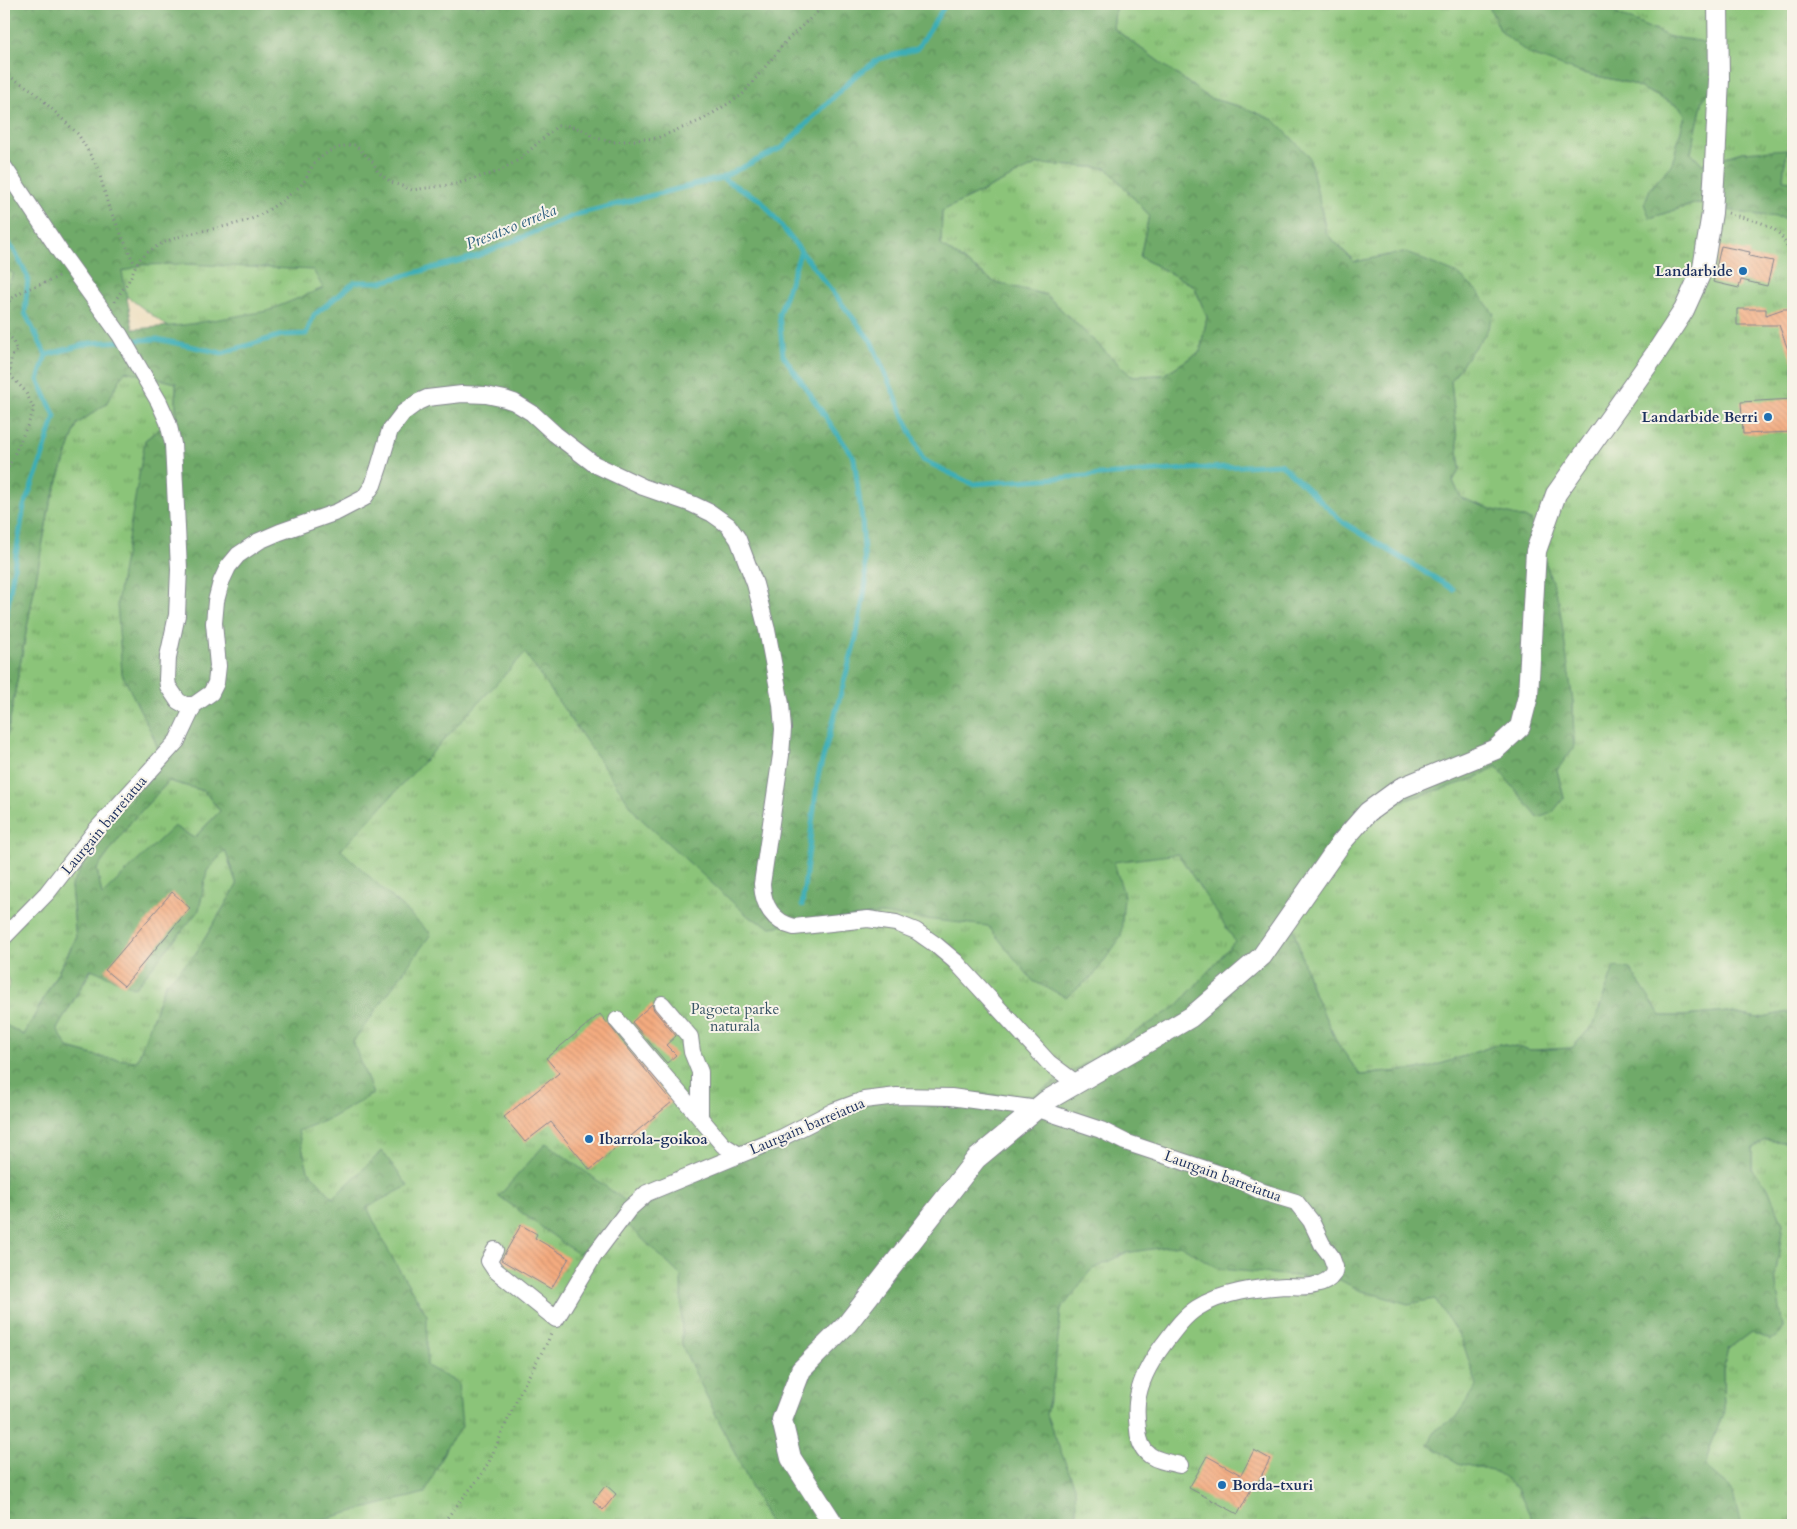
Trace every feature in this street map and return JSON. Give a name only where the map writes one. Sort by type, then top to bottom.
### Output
[{"type":"main road","points":[[834,1525],[791,1458],[782,1420],[801,1370],[847,1324],[976,1159],[1046,1101],[1191,1017],[1262,956],[1341,843],[1368,812],[1401,788],[1496,749],[1520,727],[1528,696],[1536,551],[1556,494],[1656,354],[1684,310],[1703,268],[1712,213],[1720,79],[1718,4]]},
{"type":"street","points":[[4,168],[69,264],[109,318],[125,334],[130,352],[159,402],[168,422],[173,444],[179,569],[176,620],[168,657],[167,679],[168,686],[178,701],[185,705],[194,705],[211,693],[216,683],[218,666],[214,628],[215,605],[221,582],[228,568],[238,555],[259,541],[337,512],[364,498],[376,476],[390,430],[403,413],[418,402],[427,398],[466,394],[486,395],[514,402],[532,413],[555,434],[594,464],[644,487],[711,513],[728,526],[738,540],[755,584],[767,630],[781,704],[783,729],[780,765],[762,884],[762,895],[774,916],[786,925],[797,928],[864,919],[887,920],[910,928],[931,941],[955,961],[1049,1063],[1077,1084]]},
{"type":"street","name":"Laurgain barreiatua","points":[[4,937],[47,893],[96,830],[177,741],[194,705]]},
{"type":"street","points":[[662,1004],[690,1037],[692,1052],[700,1072],[700,1117]]},
{"type":"street","name":"Laurgain barreiatua","points":[[617,1020],[723,1144],[739,1155]]},
{"type":"street","name":"Laurgain barreiatua","points":[[556,1319],[595,1254],[630,1209],[647,1193],[783,1137],[834,1111],[864,1100],[897,1096],[951,1097],[1038,1108],[1101,1130],[1125,1142],[1238,1180],[1263,1192],[1296,1202],[1311,1221],[1322,1244],[1331,1256],[1335,1267],[1334,1273],[1331,1278],[1315,1286],[1268,1287],[1217,1298],[1196,1309],[1183,1320],[1155,1356],[1143,1381],[1137,1404],[1138,1435],[1147,1453],[1156,1460],[1180,1465]]},
{"type":"street","points":[[494,1250],[489,1261],[495,1270],[556,1319]]},
{"type":"path","points":[[109,318],[116,298],[142,256],[157,247],[194,232],[243,222],[263,213],[296,190],[305,180],[310,169],[327,152],[342,145],[354,145],[372,162],[378,172],[391,182],[412,190],[456,184],[500,171],[520,159],[557,126],[566,125],[581,129],[596,138],[614,142],[657,138],[702,120],[742,95],[788,40],[826,4]]},
{"type":"path","points":[[4,73],[32,90],[78,134],[98,168],[108,205],[135,265]]},
{"type":"path","points":[[1725,212],[1772,226],[1780,233],[1788,247],[1793,270]]},
{"type":"path","points":[[4,310],[7,301],[21,290],[51,281],[69,264]]},
{"type":"path","points":[[4,331],[12,339],[17,351],[12,356],[10,364],[11,376],[25,391],[34,409],[4,477]]},
{"type":"path","points":[[441,1525],[480,1477],[489,1462],[522,1388],[548,1343],[556,1319]]},
{"type":"green space","name":"Pagoeta parke naturala","points":[[4,4],[875,162],[1017,497],[1444,1278],[1548,1525],[4,1525],[170,1104],[244,879],[175,332],[94,272]]},
{"type":"green space","name":"Pagoeta parke naturala","points":[[4,4],[1116,4],[1113,28],[1209,98],[1245,108],[1274,120],[1309,156],[1326,233],[1354,262],[1404,252],[1458,274],[1477,291],[1494,314],[1486,333],[1451,381],[1460,469],[1453,481],[1461,498],[1531,520],[1559,602],[1573,702],[1574,747],[1557,770],[1564,798],[1552,813],[1538,818],[1496,766],[1474,779],[1402,801],[1353,836],[1290,917],[1311,987],[1338,1044],[1360,1075],[1429,1068],[1499,1044],[1531,1050],[1572,1048],[1594,1024],[1614,967],[1630,969],[1661,1016],[1728,1012],[1758,1018],[1788,1012],[1793,1015],[1793,1143],[1765,1140],[1752,1149],[1752,1170],[1766,1184],[1783,1224],[1775,1278],[1783,1328],[1777,1337],[1770,1340],[1751,1332],[1728,1349],[1723,1371],[1724,1411],[1705,1467],[1732,1490],[1740,1522],[1737,1525],[1535,1525],[1516,1487],[1496,1472],[1458,1463],[1428,1444],[1436,1430],[1455,1418],[1477,1386],[1462,1340],[1435,1299],[1408,1304],[1359,1290],[1340,1280],[1219,1269],[1180,1245],[1125,1253],[1090,1271],[1061,1310],[1054,1378],[1046,1414],[1075,1487],[1077,1525],[770,1525],[682,1346],[681,1276],[629,1226],[578,1254],[499,1196],[546,1143],[638,1210],[670,1191],[884,1091],[1033,1096],[1177,1006],[1235,941],[1178,854],[1114,862],[1124,895],[1121,937],[1094,975],[1066,997],[1033,981],[988,926],[880,914],[771,927],[749,917],[638,816],[525,653],[341,850],[431,934],[353,1042],[373,1094],[329,1119],[298,1131],[308,1170],[333,1198],[382,1151],[408,1186],[367,1207],[391,1256],[427,1315],[427,1366],[458,1383],[462,1427],[447,1446],[425,1493],[301,1525],[198,1525],[184,1521],[175,1525],[4,1525],[4,1024],[24,1035],[76,939],[71,886],[102,833],[163,762],[153,736],[122,674],[117,603],[145,440],[176,417],[176,383],[125,371],[106,404],[77,424],[50,504],[7,735],[4,739],[4,290],[14,274],[4,268]],"holes":[[[1038,164],[1107,168],[1149,215],[1140,257],[1194,286],[1207,317],[1200,352],[1163,375],[1131,376],[1046,295],[994,282],[941,245],[942,211]],[[184,264],[313,270],[323,288],[267,311],[184,325],[133,329],[122,272],[141,265]],[[169,781],[204,791],[220,811],[194,838],[174,826],[102,895],[97,869],[130,823]],[[225,850],[237,885],[196,953],[165,984],[137,1061],[104,1058],[68,1048],[57,1029],[91,969],[135,988],[199,910],[207,871]]]},
{"type":"green space","points":[[1116,4],[1488,4],[1501,32],[1582,73],[1630,83],[1680,107],[1685,115],[1672,164],[1650,189],[1650,218],[1697,203],[1743,213],[1785,218],[1793,210],[1793,1015],[1788,1012],[1758,1018],[1728,1012],[1661,1016],[1649,999],[1606,989],[1594,1024],[1572,1048],[1531,1050],[1499,1044],[1429,1068],[1360,1075],[1338,1044],[1311,987],[1289,917],[1353,836],[1402,801],[1474,779],[1496,766],[1510,783],[1564,798],[1557,770],[1574,747],[1573,702],[1491,509],[1461,498],[1453,481],[1460,468],[1451,381],[1486,333],[1404,252],[1355,262],[1326,233],[1308,156],[1274,121],[1245,108],[1209,98],[1113,28]]},
{"type":"green space","points":[[1488,4],[1609,4],[1615,13],[1670,37],[1700,41],[1729,65],[1703,100],[1691,152],[1702,164],[1742,152],[1788,149],[1783,180],[1793,181],[1793,210],[1786,218],[1743,213],[1697,203],[1650,218],[1644,204],[1650,189],[1672,164],[1685,115],[1680,107],[1630,83],[1582,73],[1529,54],[1501,32]]},
{"type":"green space","points":[[1609,4],[1793,4],[1793,181],[1783,181],[1788,150],[1742,152],[1702,164],[1691,152],[1703,100],[1729,65],[1700,42],[1670,37],[1614,13]]},
{"type":"green space","points":[[1038,164],[1107,168],[1149,215],[1140,257],[1194,286],[1207,317],[1200,352],[1163,375],[1131,376],[1046,295],[994,282],[941,245],[942,211]]},
{"type":"green space","points":[[4,268],[14,274],[4,290]]},
{"type":"green space","points":[[125,370],[176,383],[176,417],[145,440],[153,736],[164,762],[71,886],[76,938],[24,1035],[4,1024],[4,997],[10,982],[4,973],[4,739],[7,735],[50,504],[77,424],[106,404]]},
{"type":"green space","points":[[169,781],[204,791],[220,811],[194,838],[174,827],[102,896],[97,869],[130,823]]},
{"type":"green space","points":[[225,849],[237,885],[196,953],[165,984],[137,1062],[104,1058],[68,1048],[57,1029],[92,969],[199,910],[207,871]]},
{"type":"green space","points":[[1765,1140],[1793,1143],[1793,1525],[1737,1525],[1740,1522],[1705,1467],[1724,1411],[1723,1371],[1728,1349],[1751,1332],[1770,1340],[1783,1328],[1775,1278],[1783,1224],[1766,1184],[1752,1170],[1752,1148]]},
{"type":"building","name":"Landarbide","points":[[1721,246],[1750,252],[1749,256],[1773,261],[1767,286],[1741,280],[1739,288],[1713,282]]},
{"type":"building","points":[[1737,309],[1766,309],[1766,315],[1783,309],[1789,309],[1793,320],[1793,360],[1779,325],[1737,325]]},
{"type":"building","name":"Landarbide Berri","points":[[1793,399],[1793,432],[1743,434],[1741,402]]},
{"type":"building","points":[[172,892],[190,908],[124,986],[105,970]]},
{"type":"building","points":[[652,1004],[654,1010],[676,1036],[666,1045],[676,1055],[667,1063],[632,1022]]},
{"type":"building","points":[[600,1014],[672,1102],[590,1170],[551,1122],[525,1142],[504,1117],[559,1073],[546,1058]]},
{"type":"building","points":[[521,1225],[537,1234],[535,1238],[569,1258],[551,1289],[501,1260]]},
{"type":"building","name":"Borda-txuri","points":[[1254,1450],[1270,1459],[1238,1514],[1189,1488],[1207,1456],[1241,1475]]},
{"type":"building","points":[[606,1485],[616,1494],[603,1510],[593,1501]]},
{"type":"waterway","name":"Presatxo erreka","points":[[46,355],[90,343],[157,339],[222,353],[282,335],[306,334],[314,315],[355,282],[381,282],[477,256],[578,214],[721,178],[783,147],[854,77],[879,59],[917,49],[946,4]]},
{"type":"waterway","points":[[721,178],[761,200],[871,341],[923,460],[972,484],[1281,464],[1344,523],[1453,589]]},
{"type":"waterway","points":[[4,239],[14,250],[28,277],[25,313],[46,355]]},
{"type":"waterway","points":[[801,251],[779,314],[783,355],[854,458],[862,519],[866,583],[856,638],[818,776],[802,905]]},
{"type":"waterway","points":[[4,628],[24,506],[55,416],[38,380],[46,355]]},
{"type":"place","name":"Landarbide","points":[[1743,271]]},
{"type":"place","name":"Landarbide Berri","points":[[1768,417]]},
{"type":"place","name":"Ibarrola-goikoa","points":[[589,1139]]},
{"type":"place","name":"Borda-txuri","points":[[1222,1485]]}]
